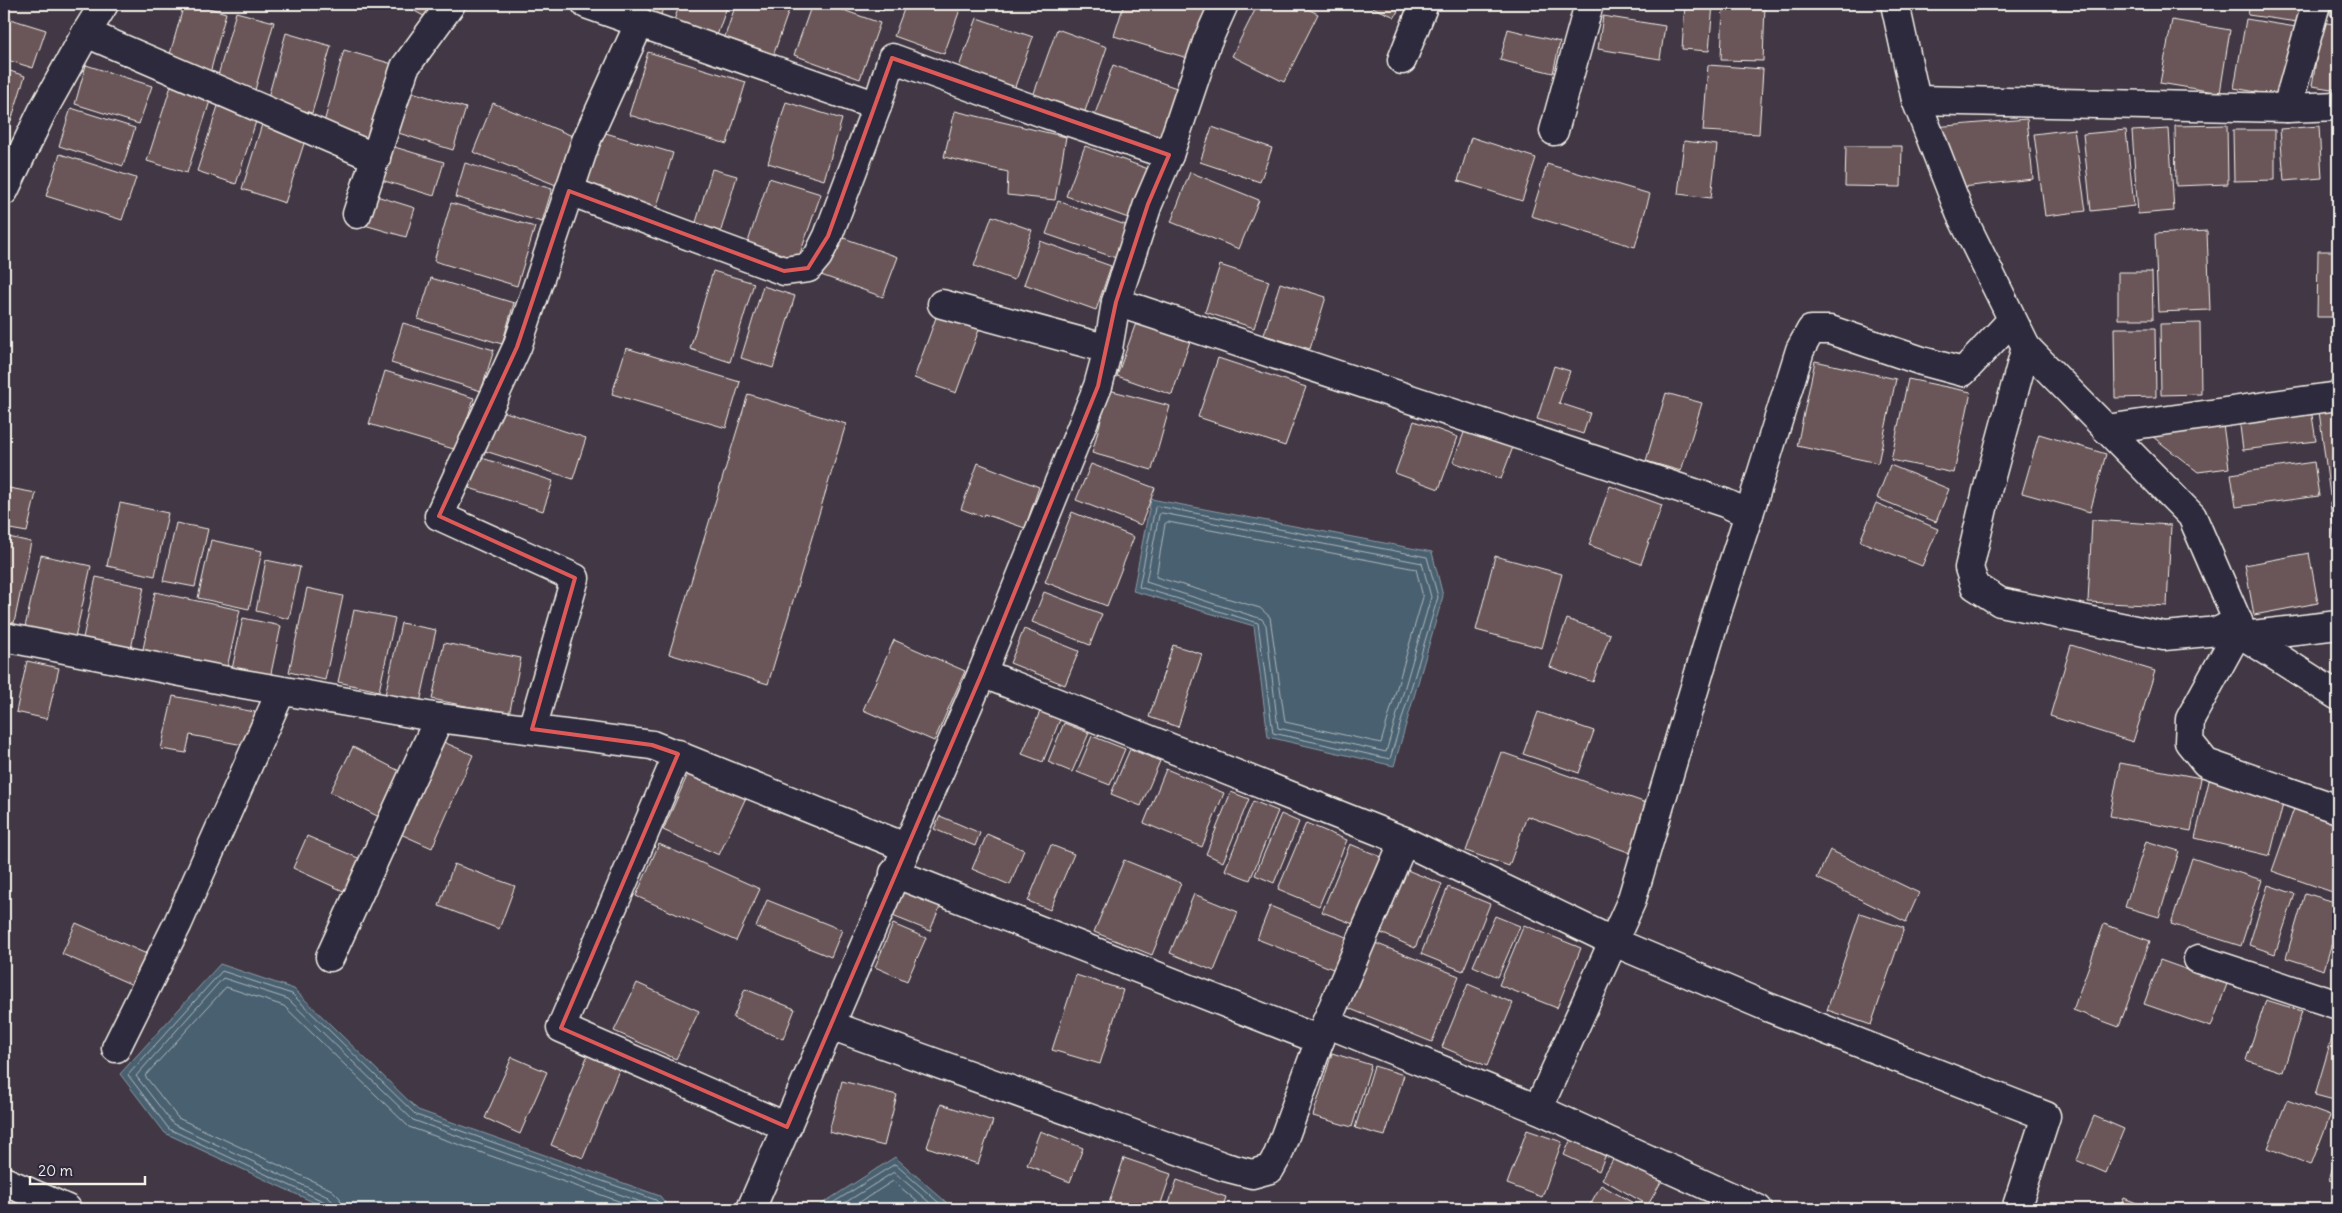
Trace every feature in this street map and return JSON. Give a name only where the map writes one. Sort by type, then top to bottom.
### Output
[{"type":"main road","points":[[4,191],[42,112],[104,4]]},
{"type":"main road","points":[[357,214],[405,67],[451,4]]},
{"type":"main road","points":[[586,4],[877,106]]},
{"type":"main road","points":[[751,1209],[894,873],[982,673],[1098,386],[1108,349],[1116,302],[1148,204],[1169,155],[1207,42],[1224,4]]},
{"type":"main road","points":[[1402,60],[1424,4]]},
{"type":"main road","points":[[1554,131],[1588,4]]},
{"type":"main road","points":[[1895,4],[1916,100],[1960,213],[2011,320],[2026,347],[2192,516],[2240,628],[2338,696]]},
{"type":"main road","points":[[2287,108],[2316,4]]},
{"type":"main road","points":[[532,729],[576,578],[439,516],[517,347],[586,141],[640,22]]},
{"type":"main road","points":[[86,33],[376,158]]},
{"type":"main road","points":[[569,191],[784,271],[808,268],[818,256],[828,236],[877,106],[892,58],[1046,114],[1169,155]]},
{"type":"main road","points":[[1916,100],[2287,108],[2338,106]]},
{"type":"main road","points":[[1116,302],[1724,504],[1749,514]]},
{"type":"main road","points":[[942,304],[1108,349]]},
{"type":"main road","points":[[1538,1108],[1631,902],[1719,606],[1800,350],[1811,330],[1830,330],[1922,361],[1963,372],[2011,320]]},
{"type":"main road","points":[[2026,347],[1987,491],[1969,568],[1975,586],[2000,602],[2164,636],[2240,628],[2338,625]]},
{"type":"main road","points":[[2106,429],[2338,396]]},
{"type":"main road","points":[[2240,628],[2190,719],[2189,742],[2206,763],[2338,809]]},
{"type":"main road","points":[[4,636],[281,691],[439,718],[652,745],[906,848]]},
{"type":"main road","points":[[982,673],[1404,841],[1614,942],[1770,1008],[2046,1116],[2016,1209]]},
{"type":"main road","points":[[116,1048],[178,924],[281,691]]},
{"type":"main road","points":[[330,957],[439,718]]},
{"type":"main road","points":[[678,754],[561,1028],[787,1127]]},
{"type":"main road","points":[[830,1025],[1225,1167],[1252,1174],[1270,1169],[1278,1155],[1323,1031],[1404,841]]},
{"type":"main road","points":[[894,873],[1538,1108],[1758,1209]]},
{"type":"main road","points":[[2198,959],[2338,1005]]},
{"type":"main road","points":[[4,1181],[67,1209]]},
{"type":"highlighted area","points":[[892,58],[1169,155],[1148,204],[1116,302],[1098,386],[982,673],[787,1127],[561,1028],[678,754],[652,745],[532,729],[575,578],[439,516],[517,347],[569,191],[784,271],[808,268],[828,236]]},
{"type":"water","points":[[1151,499],[1432,552],[1443,596],[1394,766],[1268,737],[1254,626],[1133,591]]},
{"type":"water","points":[[220,964],[294,989],[418,1110],[660,1196],[670,1209],[328,1209],[165,1133],[120,1074]]},
{"type":"water","points":[[895,1157],[954,1209],[814,1209]]},
{"type":"building","points":[[184,4],[195,4],[226,13],[209,77],[167,65]]},
{"type":"building","points":[[402,4],[438,4],[429,19]]},
{"type":"building","points":[[620,4],[665,4],[657,24]]},
{"type":"building","points":[[680,4],[728,4],[714,44],[671,28]]},
{"type":"building","points":[[736,4],[791,4],[772,59],[723,42]]},
{"type":"building","points":[[812,4],[826,4],[880,23],[860,79],[794,55]]},
{"type":"building","points":[[870,4],[887,4],[883,11]]},
{"type":"building","points":[[906,4],[962,4],[944,54],[894,36]]},
{"type":"building","points":[[1124,4],[1210,4],[1194,60],[1114,36]]},
{"type":"building","points":[[1258,4],[1298,4],[1318,14],[1284,82],[1232,56]]},
{"type":"building","points":[[1365,4],[1401,4],[1395,17]]},
{"type":"building","points":[[1685,4],[1713,4],[1709,51],[1682,49]]},
{"type":"building","points":[[1723,4],[1765,4],[1763,61],[1721,60]]},
{"type":"building","points":[[2212,4],[2234,4],[2233,8]]},
{"type":"building","points":[[2250,4],[2307,4],[2304,23],[2248,15]]},
{"type":"building","points":[[2332,4],[2338,4],[2338,16],[2330,15]]},
{"type":"building","points":[[236,12],[274,22],[255,90],[217,79]]},
{"type":"building","points":[[1603,16],[1665,26],[1660,59],[1598,49]]},
{"type":"building","points":[[4,17],[46,30],[33,68],[4,59]]},
{"type":"building","points":[[977,18],[1033,37],[1012,95],[956,75]]},
{"type":"building","points":[[2246,19],[2296,27],[2284,97],[2234,88]]},
{"type":"building","points":[[2172,20],[2230,30],[2220,93],[2160,83]]},
{"type":"building","points":[[2322,22],[2338,25],[2338,90],[2312,86]]},
{"type":"building","points":[[1057,29],[1107,47],[1084,114],[1033,96]]},
{"type":"building","points":[[1508,29],[1560,42],[1553,73],[1500,60]]},
{"type":"building","points":[[286,33],[331,46],[312,113],[267,101]]},
{"type":"building","points":[[344,50],[396,65],[375,140],[323,126]]},
{"type":"building","points":[[648,52],[746,82],[727,144],[629,115]]},
{"type":"building","points":[[86,65],[152,86],[139,124],[75,104]]},
{"type":"building","points":[[1113,65],[1182,90],[1162,146],[1092,122]]},
{"type":"building","points":[[1708,65],[1763,69],[1759,134],[1703,131]]},
{"type":"building","points":[[4,69],[25,76],[11,121],[4,119]]},
{"type":"building","points":[[171,86],[211,98],[187,173],[147,161]]},
{"type":"building","points":[[405,90],[466,108],[453,150],[392,131]]},
{"type":"building","points":[[786,102],[842,119],[824,180],[768,163]]},
{"type":"building","points":[[219,103],[258,115],[236,184],[197,171]]},
{"type":"building","points":[[493,103],[575,137],[556,185],[473,152]]},
{"type":"building","points":[[71,108],[135,128],[123,166],[59,146]]},
{"type":"building","points":[[955,111],[1066,137],[1055,200],[1007,195],[1008,172],[944,157]]},
{"type":"building","points":[[2027,119],[2033,179],[1953,188],[1934,127]]},
{"type":"building","points":[[263,121],[307,134],[285,203],[242,189]]},
{"type":"building","points":[[2227,125],[2228,184],[2176,186],[2175,126]]},
{"type":"building","points":[[2319,126],[2322,178],[2284,181],[2280,129]]},
{"type":"building","points":[[1212,127],[1272,148],[1260,182],[1200,162]]},
{"type":"building","points":[[2074,129],[2086,211],[2045,216],[2034,134]]},
{"type":"building","points":[[2169,129],[2174,211],[2138,214],[2132,131]]},
{"type":"building","points":[[2337,129],[2338,229],[2333,229]]},
{"type":"building","points":[[2126,130],[2134,206],[2091,211],[2083,134]]},
{"type":"building","points":[[2233,130],[2275,130],[2275,180],[2234,181]]},
{"type":"building","points":[[599,131],[673,153],[655,213],[581,191]]},
{"type":"building","points":[[1471,137],[1536,158],[1522,201],[1458,181]]},
{"type":"building","points":[[1684,141],[1717,145],[1711,198],[1678,194]]},
{"type":"building","points":[[388,145],[444,162],[434,196],[378,179]]},
{"type":"building","points":[[1085,146],[1151,170],[1134,220],[1066,196]]},
{"type":"building","points":[[1846,146],[1902,146],[1901,187],[1845,186]]},
{"type":"building","points":[[60,154],[136,178],[122,220],[46,196]]},
{"type":"building","points":[[465,163],[552,189],[542,222],[455,197]]},
{"type":"building","points":[[1547,164],[1650,194],[1635,247],[1531,216]]},
{"type":"building","points":[[712,169],[737,176],[719,237],[694,229]]},
{"type":"building","points":[[1190,172],[1259,200],[1239,249],[1171,222]]},
{"type":"building","points":[[769,178],[821,194],[796,265],[746,248]]},
{"type":"building","points":[[370,194],[415,208],[406,237],[361,224]]},
{"type":"building","points":[[1058,201],[1131,227],[1119,259],[1046,234]]},
{"type":"building","points":[[451,203],[535,227],[517,286],[434,261]]},
{"type":"building","points":[[992,216],[1032,230],[1014,280],[974,266]]},
{"type":"building","points":[[2207,231],[2210,310],[2158,312],[2155,234]]},
{"type":"building","points":[[835,235],[898,257],[883,297],[821,275]]},
{"type":"building","points":[[1040,241],[1111,266],[1096,310],[1024,284]]},
{"type":"building","points":[[2318,251],[2338,251],[2338,317],[2317,317]]},
{"type":"building","points":[[1220,265],[1269,281],[1254,328],[1205,312]]},
{"type":"building","points":[[713,271],[754,283],[730,362],[690,349]]},
{"type":"building","points":[[2118,272],[2152,272],[2153,319],[2118,319]]},
{"type":"building","points":[[431,278],[514,303],[502,344],[418,319]]},
{"type":"building","points":[[1280,283],[1326,297],[1310,349],[1264,335]]},
{"type":"building","points":[[763,286],[795,296],[773,368],[741,358]]},
{"type":"building","points":[[938,312],[980,327],[956,393],[914,378]]},
{"type":"building","points":[[1137,320],[1191,338],[1172,395],[1117,376]]},
{"type":"building","points":[[403,323],[494,350],[481,391],[391,363]]},
{"type":"building","points":[[2200,323],[2201,394],[2161,395],[2160,324]]},
{"type":"building","points":[[2114,328],[2155,328],[2156,397],[2115,398]]},
{"type":"building","points":[[626,348],[740,382],[726,428],[612,394]]},
{"type":"building","points":[[1218,358],[1306,387],[1285,446],[1198,417]]},
{"type":"building","points":[[1815,361],[1896,379],[1878,463],[1797,446]]},
{"type":"building","points":[[1554,366],[1570,371],[1559,403],[1590,413],[1583,434],[1537,419]]},
{"type":"building","points":[[385,371],[474,398],[457,450],[369,424]]},
{"type":"building","points":[[1908,379],[1971,392],[1954,473],[1891,460]]},
{"type":"building","points":[[1109,390],[1170,406],[1152,470],[1092,453]]},
{"type":"building","points":[[1666,393],[1702,403],[1681,471],[1646,461]]},
{"type":"building","points":[[748,394],[846,424],[768,684],[669,654]]},
{"type":"building","points":[[2338,408],[2338,495],[2330,496],[2319,411]]},
{"type":"building","points":[[496,409],[586,438],[573,479],[482,450]]},
{"type":"building","points":[[2311,409],[2316,441],[2243,450],[2239,418]]},
{"type":"building","points":[[2222,417],[2229,468],[2198,472],[2139,426]]},
{"type":"building","points":[[1414,421],[1458,437],[1439,489],[1395,473]]},
{"type":"building","points":[[1465,430],[1513,447],[1501,479],[1453,462]]},
{"type":"building","points":[[2039,434],[2106,454],[2090,512],[2022,493]]},
{"type":"building","points":[[479,457],[553,481],[543,511],[469,488]]},
{"type":"building","points":[[2314,462],[2319,496],[2236,507],[2231,474]]},
{"type":"building","points":[[978,463],[1039,487],[1025,528],[984,514],[983,517],[961,509]]},
{"type":"building","points":[[1091,464],[1155,488],[1141,525],[1076,500]]},
{"type":"building","points":[[1890,465],[1949,489],[1936,522],[1877,498]]},
{"type":"building","points":[[1610,486],[1662,505],[1641,564],[1589,545]]},
{"type":"building","points":[[4,487],[36,493],[27,532],[4,528]]},
{"type":"building","points":[[2338,502],[2338,565],[2330,503]]},
{"type":"building","points":[[120,503],[168,513],[155,576],[107,566]]},
{"type":"building","points":[[1876,503],[1938,529],[1922,566],[1860,541]]},
{"type":"building","points":[[1072,512],[1134,537],[1107,606],[1045,582]]},
{"type":"building","points":[[2092,520],[2171,525],[2167,606],[2088,602]]},
{"type":"building","points":[[176,523],[208,529],[195,587],[163,581]]},
{"type":"building","points":[[4,536],[31,542],[14,623],[4,621]]},
{"type":"building","points":[[211,540],[262,551],[249,609],[198,598]]},
{"type":"building","points":[[2309,553],[2318,603],[2254,615],[2245,565]]},
{"type":"building","points":[[41,555],[91,566],[75,638],[25,627]]},
{"type":"building","points":[[1495,556],[1562,574],[1542,648],[1476,630]]},
{"type":"building","points":[[266,560],[300,567],[289,619],[256,611]]},
{"type":"building","points":[[96,577],[144,587],[131,649],[83,638]]},
{"type":"building","points":[[307,588],[343,596],[325,680],[289,672]]},
{"type":"building","points":[[155,592],[240,610],[226,672],[142,654]]},
{"type":"building","points":[[1044,592],[1102,614],[1090,645],[1032,622]]},
{"type":"building","points":[[354,610],[395,618],[379,691],[338,682]]},
{"type":"building","points":[[243,618],[281,626],[270,678],[232,669]]},
{"type":"building","points":[[1567,619],[1610,634],[1593,682],[1550,667]]},
{"type":"building","points":[[401,623],[436,630],[420,703],[385,695]]},
{"type":"building","points":[[1024,629],[1079,651],[1065,685],[1010,663]]},
{"type":"building","points":[[894,640],[965,671],[934,741],[863,710]]},
{"type":"building","points":[[444,643],[521,658],[509,715],[432,699]]},
{"type":"building","points":[[1173,645],[1202,654],[1178,727],[1149,717]]},
{"type":"building","points":[[2071,645],[2155,671],[2133,742],[2050,716]]},
{"type":"building","points":[[27,661],[59,668],[47,719],[16,712]]},
{"type":"building","points":[[173,696],[260,713],[254,747],[190,735],[186,753],[161,749]]},
{"type":"building","points":[[1041,709],[1061,717],[1043,762],[1022,754]]},
{"type":"building","points":[[1538,712],[1594,731],[1579,773],[1523,754]]},
{"type":"building","points":[[1064,723],[1089,733],[1072,772],[1048,762]]},
{"type":"building","points":[[1092,736],[1125,749],[1110,785],[1077,772]]},
{"type":"building","points":[[437,739],[473,755],[432,848],[396,832]]},
{"type":"building","points":[[353,747],[407,775],[385,820],[330,792]]},
{"type":"building","points":[[1130,749],[1160,761],[1141,806],[1111,794]]},
{"type":"building","points":[[1501,752],[1649,804],[1631,853],[1527,816],[1509,866],[1466,851]]},
{"type":"building","points":[[2120,763],[2201,778],[2191,831],[2110,816]]},
{"type":"building","points":[[692,765],[749,791],[719,855],[663,830]]},
{"type":"building","points":[[1166,769],[1224,793],[1202,847],[1144,823]]},
{"type":"building","points":[[2210,777],[2285,796],[2270,856],[2195,838]]},
{"type":"building","points":[[1231,792],[1249,799],[1223,862],[1206,854]]},
{"type":"building","points":[[1253,801],[1278,811],[1250,880],[1225,870]]},
{"type":"building","points":[[2296,803],[2338,817],[2338,894],[2272,871]]},
{"type":"building","points":[[1281,814],[1299,822],[1274,883],[1255,875]]},
{"type":"building","points":[[940,816],[980,833],[975,846],[934,829]]},
{"type":"building","points":[[1306,823],[1347,840],[1319,906],[1278,889]]},
{"type":"building","points":[[987,834],[1024,850],[1010,885],[972,869]]},
{"type":"building","points":[[307,836],[365,861],[350,894],[293,868]]},
{"type":"building","points":[[2146,841],[2179,851],[2159,917],[2125,907]]},
{"type":"building","points":[[659,844],[760,889],[736,941],[636,896]]},
{"type":"building","points":[[1350,844],[1384,858],[1356,925],[1322,912]]},
{"type":"building","points":[[1051,845],[1074,854],[1050,910],[1028,901]]},
{"type":"building","points":[[1830,850],[1919,893],[1906,922],[1817,878]]},
{"type":"building","points":[[2192,858],[2262,880],[2241,946],[2171,924]]},
{"type":"building","points":[[1124,860],[1181,883],[1152,955],[1094,932]]},
{"type":"building","points":[[454,864],[515,886],[499,929],[439,906]]},
{"type":"building","points":[[1407,870],[1442,884],[1415,948],[1381,933]]},
{"type":"building","points":[[903,883],[943,899],[930,931],[890,915]]},
{"type":"building","points":[[2268,885],[2295,894],[2275,954],[2249,945]]},
{"type":"building","points":[[1448,887],[1490,904],[1463,971],[1421,954]]},
{"type":"building","points":[[2305,893],[2338,903],[2338,922],[2324,970],[2286,958]]},
{"type":"building","points":[[1194,894],[1238,912],[1214,971],[1170,953]]},
{"type":"building","points":[[767,900],[842,930],[831,957],[756,927]]},
{"type":"building","points":[[1270,906],[1351,939],[1338,971],[1257,939]]},
{"type":"building","points":[[1860,913],[1904,928],[1871,1025],[1827,1010]]},
{"type":"building","points":[[1495,916],[1520,926],[1498,977],[1473,966]]},
{"type":"building","points":[[76,923],[149,955],[135,986],[62,954]]},
{"type":"building","points":[[893,924],[926,938],[907,981],[875,967]]},
{"type":"building","points":[[2104,924],[2150,941],[2119,1027],[2073,1010]]},
{"type":"building","points":[[1524,925],[1581,948],[1557,1008],[1499,985]]},
{"type":"building","points":[[1375,943],[1459,976],[1432,1042],[1348,1008]]},
{"type":"building","points":[[2160,960],[2227,984],[2211,1027],[2144,1004]]},
{"type":"building","points":[[1076,975],[1123,990],[1100,1064],[1052,1050]]},
{"type":"building","points":[[637,983],[699,1011],[676,1059],[614,1031]]},
{"type":"building","points":[[1468,984],[1513,1003],[1487,1066],[1442,1047]]},
{"type":"building","points":[[745,989],[795,1009],[783,1039],[733,1018]]},
{"type":"building","points":[[2266,1000],[2302,1011],[2283,1072],[2246,1060]]},
{"type":"building","points":[[2336,1024],[2338,1025],[2338,1101],[2315,1095]]},
{"type":"building","points":[[589,1052],[621,1065],[583,1158],[551,1145]]},
{"type":"building","points":[[1332,1053],[1371,1065],[1352,1127],[1313,1116]]},
{"type":"building","points":[[512,1057],[547,1072],[520,1134],[485,1118]]},
{"type":"building","points":[[1374,1066],[1404,1075],[1385,1136],[1355,1128]]},
{"type":"building","points":[[842,1081],[897,1095],[884,1146],[829,1132]]},
{"type":"building","points":[[2287,1100],[2330,1116],[2311,1165],[2268,1148]]},
{"type":"building","points":[[941,1104],[993,1121],[978,1164],[927,1147]]},
{"type":"building","points":[[2094,1116],[2124,1129],[2106,1173],[2076,1160]]},
{"type":"building","points":[[1575,1129],[1610,1145],[1599,1171],[1564,1155]]},
{"type":"building","points":[[1527,1130],[1562,1142],[1542,1197],[1507,1184]]},
{"type":"building","points":[[1040,1131],[1083,1148],[1070,1182],[1027,1165]]},
{"type":"building","points":[[1619,1149],[1665,1175],[1648,1205],[1602,1179]]},
{"type":"building","points":[[2338,1149],[2338,1183],[2329,1180]]},
{"type":"building","points":[[1124,1158],[1171,1174],[1159,1209],[1107,1209]]},
{"type":"building","points":[[1177,1180],[1226,1197],[1222,1209],[1167,1209]]},
{"type":"building","points":[[1601,1185],[1644,1209],[1588,1208]]},
{"type":"building","points":[[2124,1198],[2152,1209],[2119,1209]]}]
